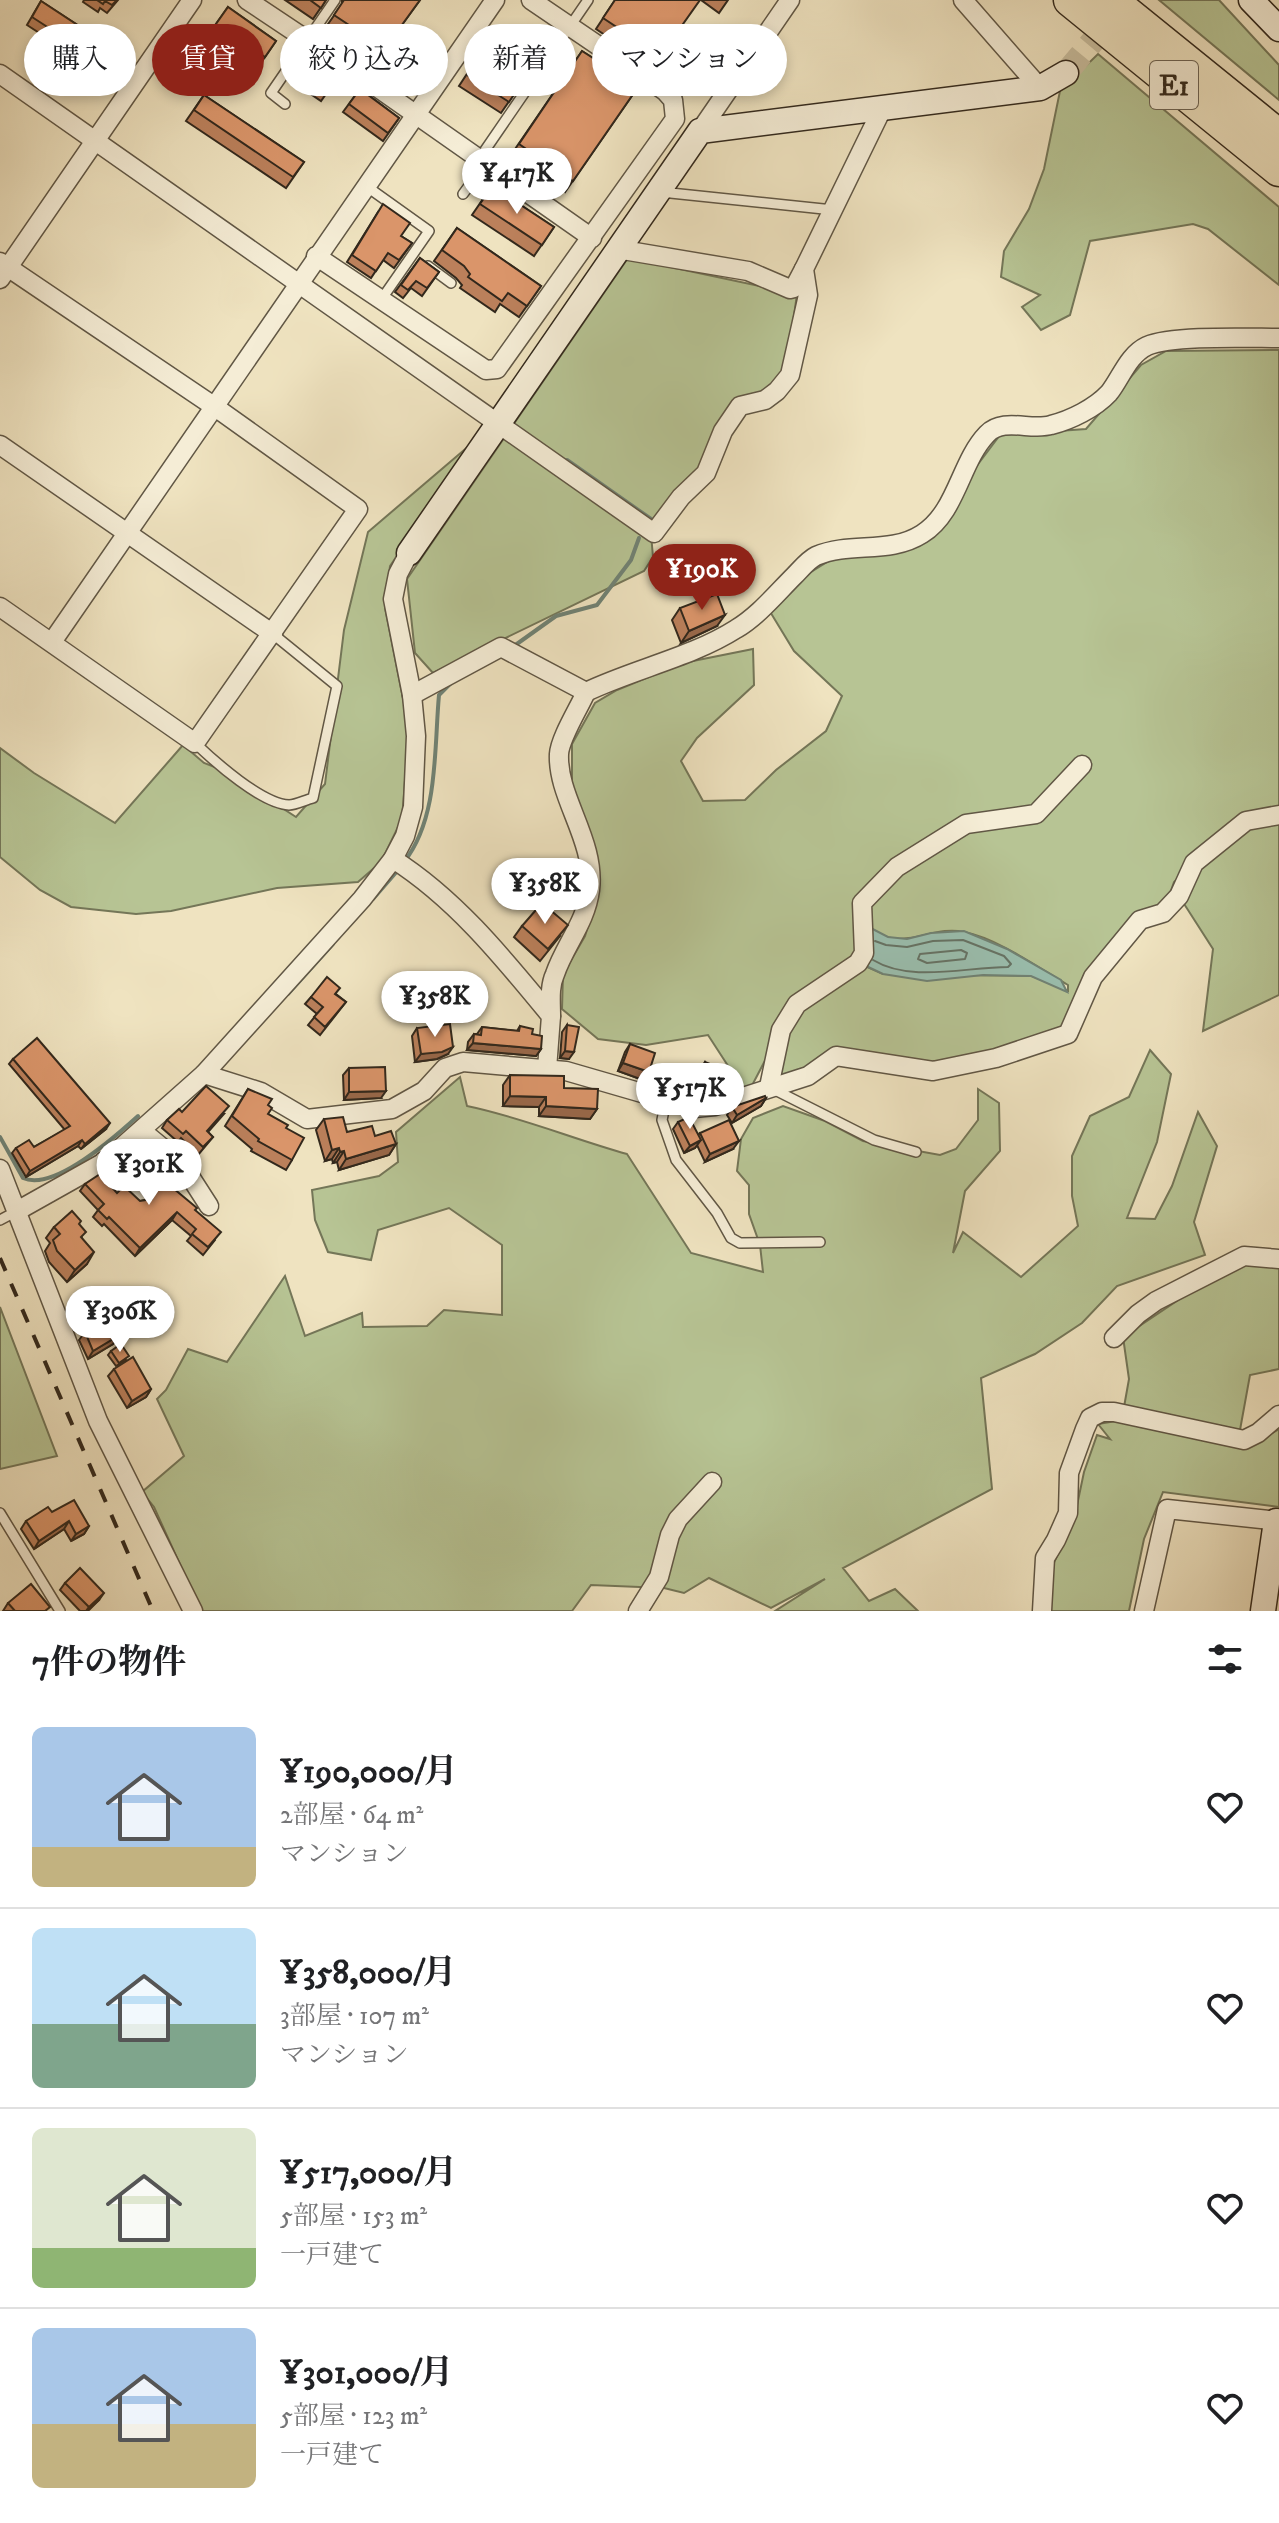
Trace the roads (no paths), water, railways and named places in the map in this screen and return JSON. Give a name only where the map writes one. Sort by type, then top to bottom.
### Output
[{"type":"highway","name":"E1","points":[[1070,0],[1279,170]]},
{"type":"highway","name":"E1","points":[[1111,0],[1279,136]]},
{"type":"street","points":[[0,607],[195,743],[358,509],[215,407],[3,270],[192,0]]},
{"type":"street","points":[[247,0],[283,24]]},
{"type":"street","points":[[52,642],[495,0]]},
{"type":"street","points":[[531,0],[565,24]]},
{"type":"street","points":[[17,1211],[104,1161],[209,1075],[393,860],[405,836],[413,807],[416,736],[412,695],[393,599],[398,574],[409,553],[790,0]]},
{"type":"street","points":[[963,0],[1040,88]]},
{"type":"street","points":[[1251,0],[1279,29]]},
{"type":"street","points":[[316,256],[486,370],[497,369],[675,119],[673,100],[665,91],[576,32]]},
{"type":"street","points":[[700,131],[1040,88],[1066,73]]},
{"type":"street","points":[[0,74],[654,533],[681,497],[706,473],[723,431],[740,406],[765,400],[790,375],[808,295],[804,269]]},
{"type":"street","points":[[387,96],[592,238]]},
{"type":"street","points":[[617,249],[748,271],[794,288],[883,107]]},
{"type":"street","points":[[547,1069],[551,990],[555,973],[576,936],[591,888],[587,850],[579,820],[562,781],[559,751],[586,692],[715,641],[739,628],[812,558],[838,548],[888,547],[924,533],[952,498],[989,431],[1002,426],[1049,426],[1084,412],[1108,394],[1133,358],[1145,347],[1169,341],[1279,338]]},
{"type":"street","points":[[0,445],[273,634]]},
{"type":"street","points":[[412,695],[509,652],[586,692]]},
{"type":"street","points":[[769,1087],[781,1030],[797,1004],[858,963],[864,953],[862,903],[872,890],[897,867],[966,824],[1036,814],[1082,765]]},
{"type":"street","points":[[209,1075],[261,1092],[307,1119],[392,1109],[424,1091],[445,1068],[463,1062],[566,1071],[694,1108],[715,1106],[808,1076],[836,1056],[933,1071],[996,1058],[1068,1034],[1093,977],[1140,920],[1163,913],[1179,896],[1194,863],[1246,821],[1279,815]]},
{"type":"street","points":[[393,860],[410,870],[492,944],[551,1016]]},
{"type":"street","points":[[142,1131],[182,1164],[209,1206]]},
{"type":"street","points":[[104,1161],[139,1197]]},
{"type":"street","points":[[0,1169],[98,1421],[193,1611]]},
{"type":"street","points":[[1114,1338],[1156,1301],[1244,1256],[1279,1259]]},
{"type":"street","points":[[1042,1611],[1045,1558],[1068,1513],[1069,1473],[1090,1418],[1102,1412],[1114,1412],[1244,1440],[1258,1433],[1279,1415]]},
{"type":"street","points":[[638,1611],[659,1577],[670,1535],[678,1519],[712,1482]]},
{"type":"street","points":[[1144,1611],[1167,1509],[1277,1521],[1263,1611]]},
{"type":"lane","points":[[318,24],[335,0]]},
{"type":"lane","points":[[571,24],[588,0]]},
{"type":"lane","points":[[280,80],[271,93],[285,104]]},
{"type":"lane","points":[[463,194],[524,96]]},
{"type":"lane","points":[[366,186],[429,231],[381,300]]},
{"type":"lane","points":[[659,192],[833,210]]},
{"type":"lane","points":[[413,255],[451,283]]},
{"type":"lane","points":[[195,743],[234,777],[271,801],[291,805],[313,798],[337,686],[273,634]]},
{"type":"lane","points":[[769,1087],[874,1140],[916,1152]]},
{"type":"lane","points":[[666,1100],[662,1120],[676,1160],[717,1213],[731,1238],[740,1243],[820,1242]]},
{"type":"lane","points":[[0,1220],[17,1211]]},
{"type":"lane","points":[[0,1513],[60,1611]]},
{"type":"water","points":[[863,924],[888,937],[907,939],[931,933],[964,931],[1007,949],[1061,980],[1067,992],[1031,976],[983,975],[927,981],[883,974],[864,965]]},
{"type":"waterway","points":[[567,460],[651,519]]},
{"type":"waterway","points":[[514,646],[556,616],[597,605],[631,560],[639,538]]},
{"type":"waterway","points":[[404,862],[424,825],[433,782],[439,695],[452,682]]},
{"type":"waterway","points":[[373,899],[399,869]]},
{"type":"waterway","points":[[288,994],[333,944]]},
{"type":"waterway","points":[[0,1137],[23,1178],[36,1180],[51,1177],[84,1160],[138,1116]]},
{"type":"tunnel","points":[[1066,73],[1113,17]]},
{"type":"railway","points":[[0,1258],[153,1611]]}]
